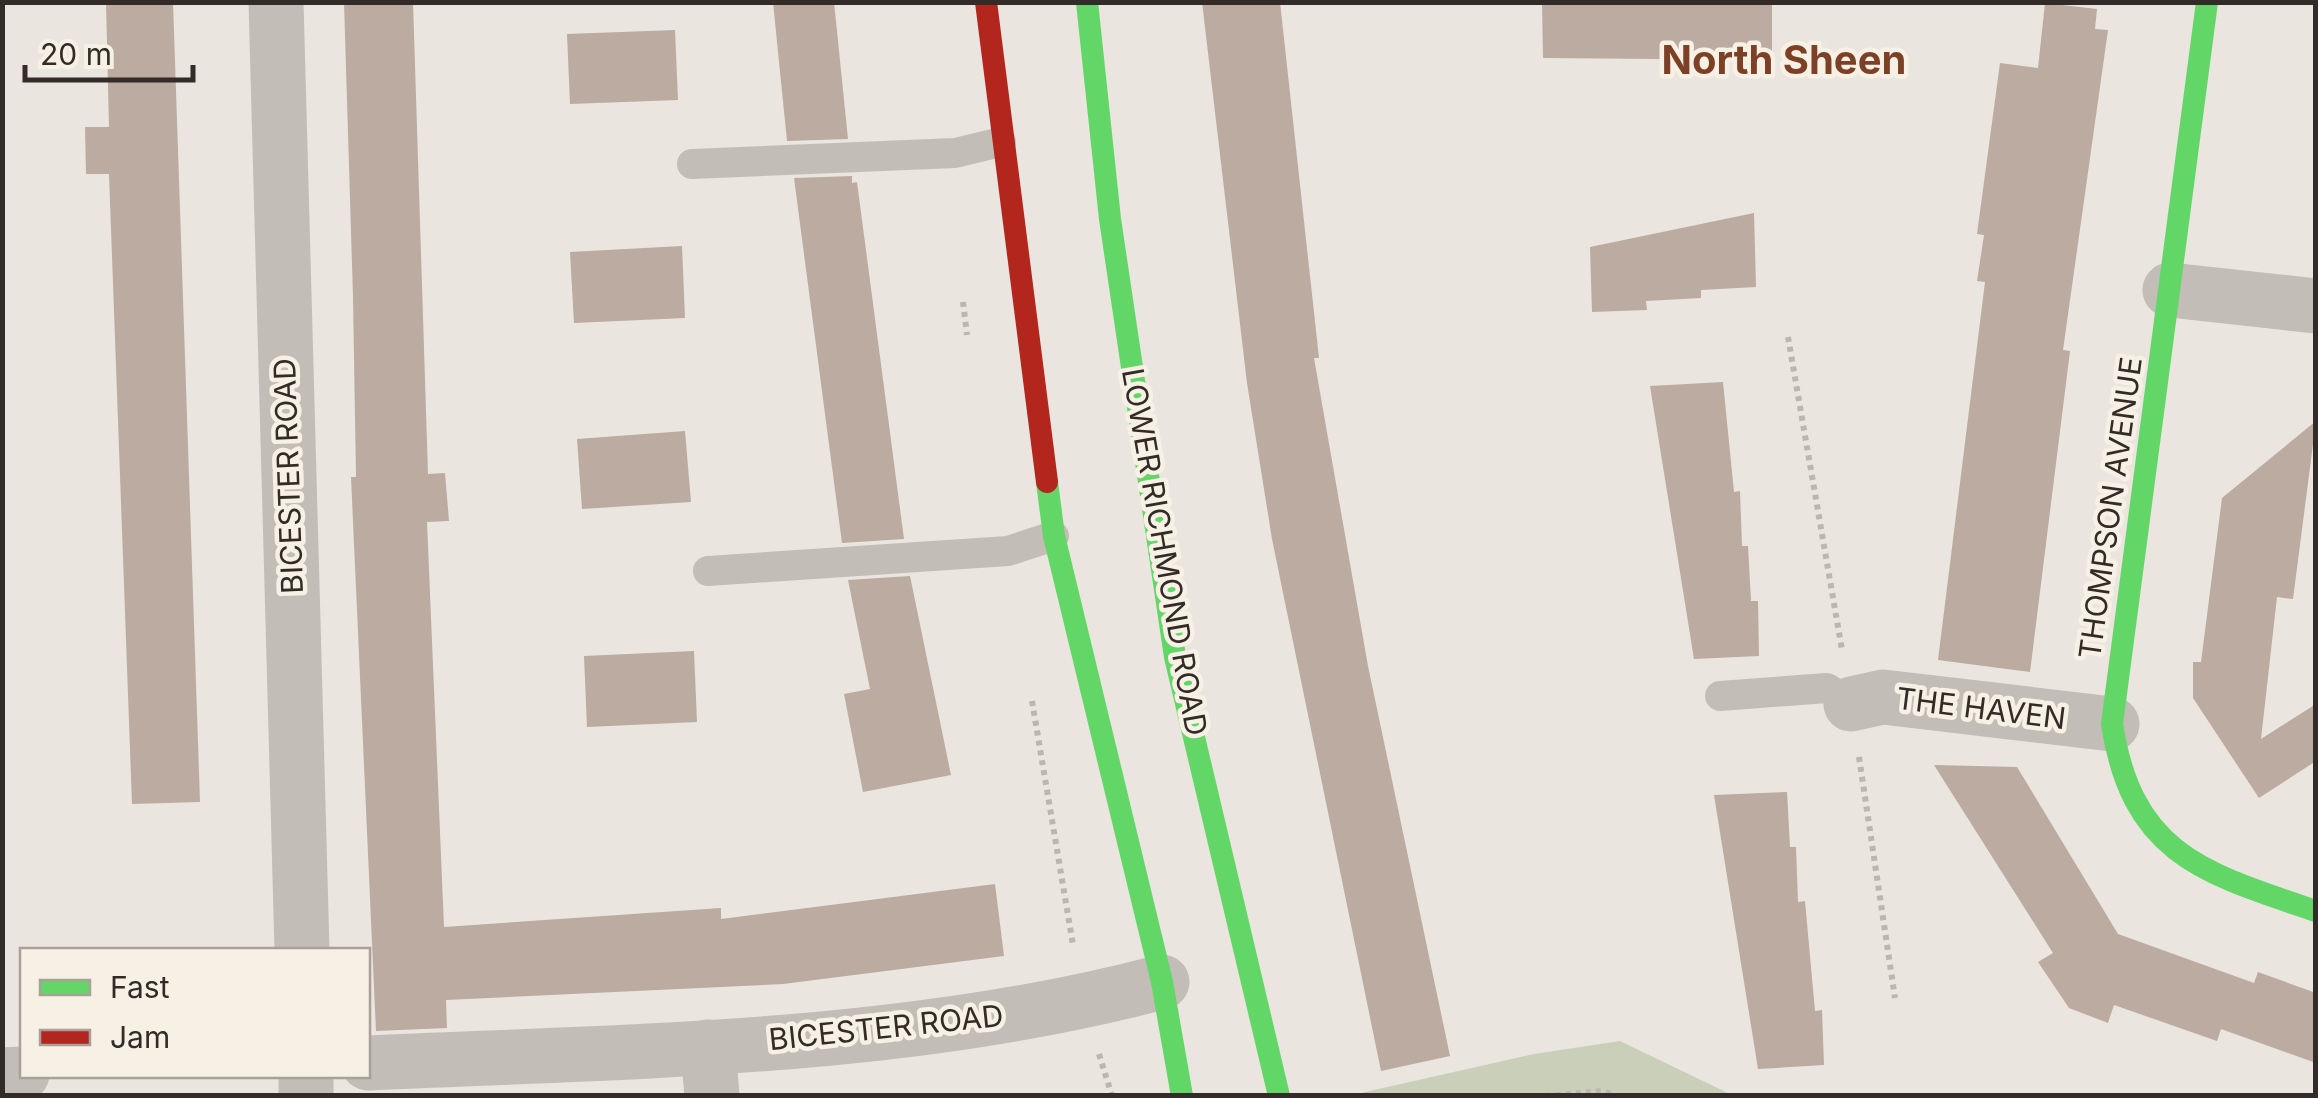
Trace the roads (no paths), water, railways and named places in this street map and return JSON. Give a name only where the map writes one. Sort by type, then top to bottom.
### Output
[{"type":"main road","points":[[986,2],[1054,536],[1162,982],[1182,1096]]},
{"type":"main road","name":"LOWER RICHMOND ROAD","points":[[1088,2],[1110,220],[1175,657],[1279,1096]]},
{"type":"main road","name":"THOMPSON AVENUE","points":[[2207,2],[2112,724],[2122,780],[2142,813],[2175,851],[2250,889],[2316,911]]},
{"type":"street","name":"BICESTER ROAD","points":[[276,2],[302,948]]},
{"type":"street","points":[[2170,290],[2316,306]]},
{"type":"street","name":"THE HAVEN","points":[[1851,704],[1883,697],[2112,724]]},
{"type":"street","name":"BICESTER ROAD","points":[[370,1064],[710,1071],[1083,1003],[1162,982]]},
{"type":"lane","points":[[692,164],[955,153],[1001,142]]},
{"type":"lane","points":[[708,571],[1008,552],[1054,536]]},
{"type":"lane","points":[[1720,696],[1827,688],[1851,704]]},
{"type":"district","name":"North Sheen","points":[[1784,60]]}]
